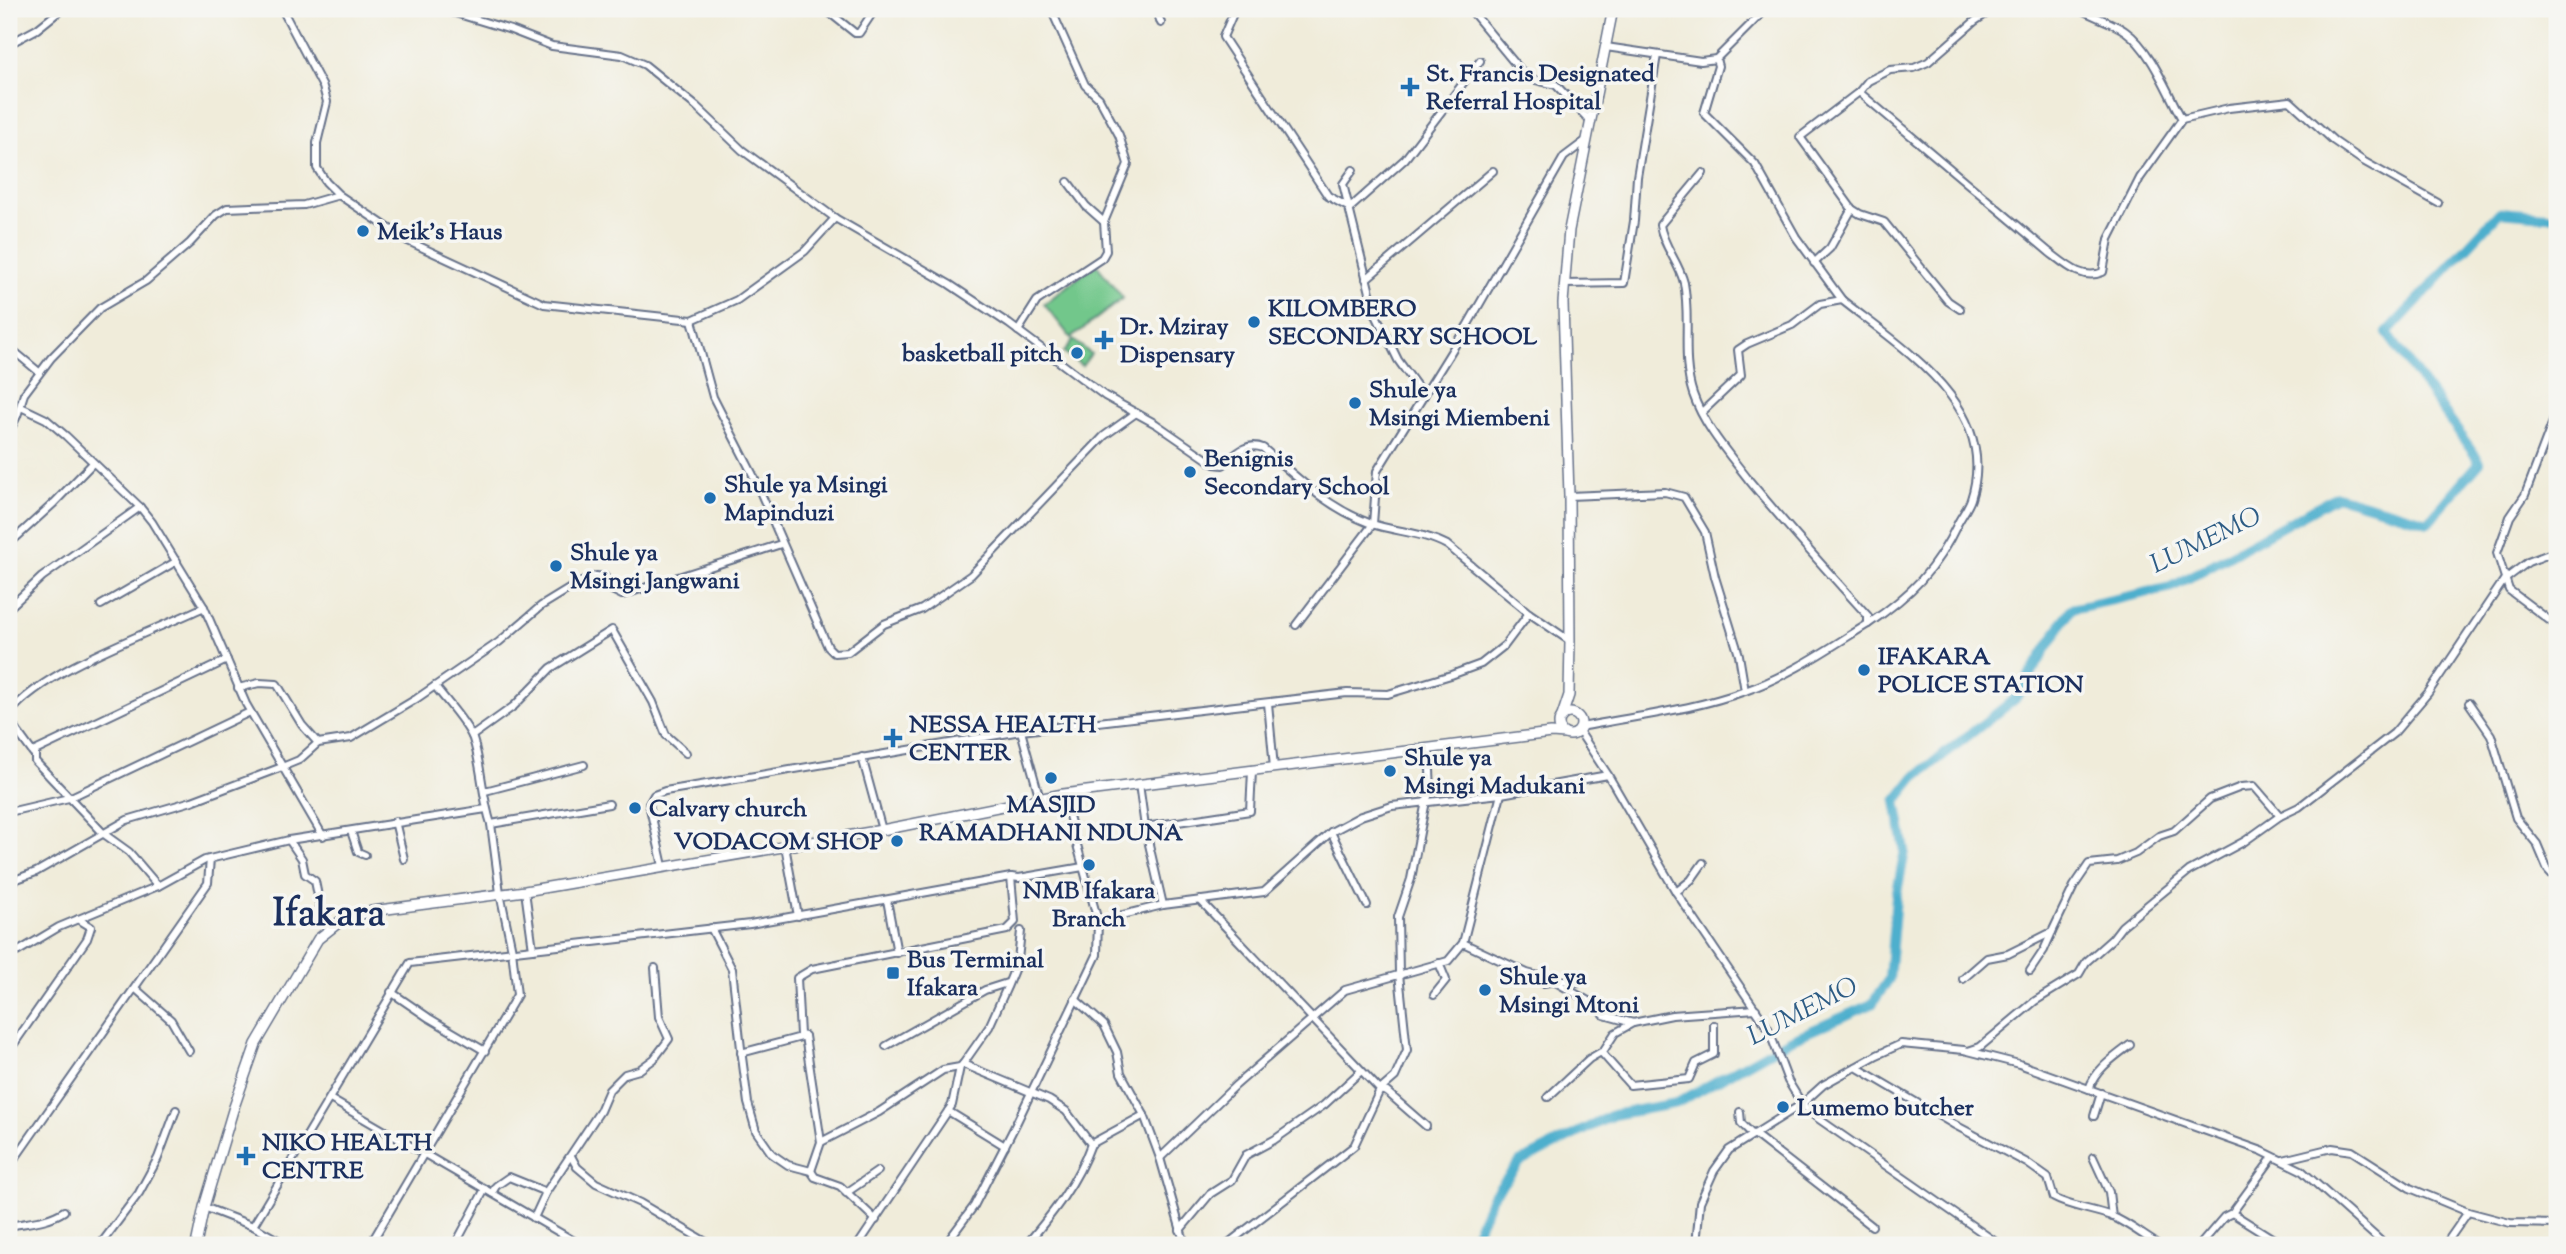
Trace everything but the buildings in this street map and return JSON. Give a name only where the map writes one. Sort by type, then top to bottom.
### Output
[{"type":"main road","points":[[1565,734],[1559,727],[1569,695],[1570,641],[1564,284],[1569,230],[1584,142],[1613,9]]},
{"type":"main road","points":[[196,1245],[204,1207],[256,1044],[318,939],[342,920],[372,911],[525,891],[881,830],[1063,794],[1545,734],[1573,735],[1580,729],[1569,695]]},
{"type":"main road","points":[[1545,734],[1570,713],[1578,716]]},
{"type":"street","points":[[9,44],[37,29],[62,9]]},
{"type":"street","points":[[282,9],[323,87],[327,102],[317,143],[317,168],[339,195],[408,241],[544,304],[692,320],[749,292],[804,251],[835,218]]},
{"type":"street","points":[[825,9],[855,33],[859,33],[876,9]]},
{"type":"street","points":[[1018,331],[1037,301],[1102,258],[1106,251],[1104,222],[1128,164],[1119,135],[1099,98],[1086,85],[1051,9]]},
{"type":"street","points":[[1156,9],[1161,23]]},
{"type":"street","points":[[1235,9],[1223,37],[1328,196],[1350,208]]},
{"type":"street","points":[[1471,9],[1527,78],[1556,85],[1590,121]]},
{"type":"street","points":[[1606,47],[1701,61],[1716,59],[1766,9]]},
{"type":"street","points":[[1960,309],[1948,301],[1884,222],[1860,215],[1852,209],[1800,136],[1859,92],[1868,81],[1890,70],[1914,68],[1928,62],[1993,9]]},
{"type":"street","points":[[2080,9],[2099,20],[2124,29],[2141,45],[2182,119]]},
{"type":"street","points":[[447,10],[552,46],[632,58],[698,107],[742,149],[835,218],[949,284],[1105,396],[1156,424],[1219,467],[1247,446],[1263,448],[1322,499],[1354,517],[1447,545],[1529,613],[1570,641]]},
{"type":"street","points":[[1564,284],[1625,283],[1637,177],[1657,55]]},
{"type":"street","points":[[1716,59],[1718,66],[1704,114],[1755,164],[1796,237],[1842,300],[1901,345],[1943,384],[1968,425],[1975,447],[1976,466],[1971,500],[1944,553],[1902,602],[1776,678],[1707,703],[1580,729],[1676,891],[1768,1028],[1788,1081],[1802,1104],[1816,1117],[2000,1245]]},
{"type":"street","points":[[1350,208],[1405,159],[1480,61]]},
{"type":"street","points":[[1859,92],[2049,252],[2085,275],[2103,272],[2109,239],[2140,178],[2182,119],[2229,107],[2291,101],[2334,141],[2363,162],[2438,203]]},
{"type":"street","points":[[1296,625],[1373,524],[1377,471],[1564,157],[1584,142]]},
{"type":"street","points":[[1353,170],[1343,184],[1374,313],[1392,348],[1424,396]]},
{"type":"street","points":[[1366,279],[1493,171]]},
{"type":"street","points":[[1703,173],[1660,225],[1661,233],[1681,269],[1685,292],[1686,367],[1694,396],[1723,448],[1790,531],[1868,616],[1868,624]]},
{"type":"street","points":[[1068,183],[1086,206],[1104,222]]},
{"type":"street","points":[[9,432],[24,394],[39,372],[100,308],[146,281],[190,243],[216,215],[227,208],[304,205],[339,195]]},
{"type":"street","points":[[1814,263],[1830,248],[1852,209]]},
{"type":"street","points":[[1702,412],[1741,374],[1738,350],[1792,325],[1820,304],[1842,300]]},
{"type":"street","points":[[692,320],[713,397],[752,473],[828,647],[834,653],[848,652],[884,624],[922,609],[971,575],[1104,436],[1136,412]]},
{"type":"street","points":[[9,347],[39,372]]},
{"type":"street","points":[[21,407],[46,419],[140,506],[204,607],[250,712],[323,836]]},
{"type":"street","points":[[2557,411],[2525,495],[2510,517],[2497,554],[2509,590],[2557,626]]},
{"type":"street","points":[[9,544],[93,463]]},
{"type":"street","points":[[1569,496],[1665,492],[1684,497],[1705,532],[1715,576],[1740,655],[1745,691]]},
{"type":"street","points":[[9,608],[42,577],[140,506]]},
{"type":"street","points":[[9,882],[36,872],[127,820],[192,800],[282,767],[299,760],[318,743],[351,738],[435,686],[502,639],[541,606],[577,584],[596,576],[604,577],[612,590],[622,595],[781,544]]},
{"type":"street","points":[[1967,1051],[1980,1048],[2035,1001],[2079,974],[2086,962],[2112,939],[2122,926],[2189,871],[2245,841],[2280,816],[2299,807],[2394,733],[2428,694],[2504,580],[2528,562],[2557,551]]},
{"type":"street","points":[[101,605],[177,561]]},
{"type":"street","points":[[9,714],[22,699],[74,667],[204,607]]},
{"type":"street","points":[[663,866],[649,804],[654,795],[665,791],[1021,731],[1347,693],[1388,694],[1481,664],[1505,645],[1529,613]]},
{"type":"street","points":[[472,736],[514,706],[551,668],[612,630],[653,702],[666,735],[686,753]]},
{"type":"street","points":[[9,720],[33,753],[227,660]]},
{"type":"street","points":[[238,688],[274,682],[302,725],[318,743]]},
{"type":"street","points":[[370,1245],[517,995],[491,824],[472,736],[435,686]]},
{"type":"street","points":[[1268,703],[1274,768]]},
{"type":"street","points":[[2469,703],[2491,735],[2516,818],[2537,844],[2548,870],[2557,880]]},
{"type":"street","points":[[9,812],[69,798],[250,712]]},
{"type":"street","points":[[1021,731],[1040,799]]},
{"type":"street","points":[[1226,1245],[1354,1146],[1380,1090],[1395,1077],[1407,1050],[1399,974],[1398,917],[1411,879],[1426,802],[1431,790],[1429,749]]},
{"type":"street","points":[[35,751],[35,761],[104,834],[129,852],[158,886]]},
{"type":"street","points":[[862,757],[881,830]]},
{"type":"street","points":[[485,791],[584,765]]},
{"type":"street","points":[[1144,827],[1251,811],[1252,771]]},
{"type":"street","points":[[1098,920],[1164,905],[1264,892],[1331,832],[1361,816],[1392,806],[1501,794],[1608,775]]},
{"type":"street","points":[[1139,784],[1144,827],[1164,905]]},
{"type":"street","points":[[2030,971],[2044,950],[2074,886],[2089,864],[2117,861],[2136,853],[2159,836],[2174,831],[2210,799],[2241,787],[2255,786],[2280,816]]},
{"type":"street","points":[[945,1245],[974,1206],[1097,954],[1098,920],[1063,794]]},
{"type":"street","points":[[1160,1158],[1236,1084],[1345,990],[1448,961],[1463,943],[1501,794]]},
{"type":"street","points":[[491,824],[609,804]]},
{"type":"street","points":[[9,954],[59,927],[158,886],[210,859],[289,840],[396,821],[486,809]]},
{"type":"street","points":[[396,821],[404,859]]},
{"type":"street","points":[[351,831],[358,852],[365,855]]},
{"type":"street","points":[[1331,832],[1367,905]]},
{"type":"street","points":[[289,840],[302,859],[305,874],[317,885],[320,906]]},
{"type":"street","points":[[785,846],[798,916]]},
{"type":"street","points":[[9,1167],[208,883],[210,859]]},
{"type":"street","points":[[1676,891],[1691,880],[1703,863]]},
{"type":"street","points":[[253,1226],[410,963],[711,929],[1083,867]]},
{"type":"street","points":[[805,1036],[800,1035],[797,978],[812,969],[1007,930],[1015,922],[1011,877]]},
{"type":"street","points":[[525,891],[533,949]]},
{"type":"street","points":[[887,900],[897,953]]},
{"type":"street","points":[[1200,900],[1361,1071],[1380,1090],[1387,1092],[1426,1126]]},
{"type":"street","points":[[9,1051],[87,939],[92,927],[78,919]]},
{"type":"street","points":[[711,929],[732,969],[748,1103],[756,1131],[772,1154],[788,1165],[811,1171],[815,1177],[840,1186],[876,1220]]},
{"type":"street","points":[[858,1245],[952,1105],[962,1065],[989,1027],[1018,960],[1021,930]]},
{"type":"street","points":[[1963,979],[1987,958],[2008,954],[2052,932]]},
{"type":"street","points":[[1463,943],[1555,982],[1592,1003],[1604,1014],[1633,1023]]},
{"type":"street","points":[[1434,995],[1446,980],[1439,963]]},
{"type":"street","points":[[534,1218],[546,1192],[600,1111],[610,1090],[625,1074],[639,1070],[654,1059],[669,1039],[659,1017],[655,968]]},
{"type":"street","points":[[1555,982],[1562,980],[1578,983]]},
{"type":"street","points":[[886,1046],[985,990],[1007,983]]},
{"type":"street","points":[[136,989],[171,1020],[189,1051]]},
{"type":"street","points":[[391,992],[485,1051]]},
{"type":"street","points":[[1075,999],[1104,1025],[1116,1052],[1121,1073],[1144,1115],[1160,1158],[1185,1245]]},
{"type":"street","points":[[1548,1097],[1589,1059],[1602,1053],[1615,1033],[1633,1023],[1672,1015],[1756,1009]]},
{"type":"street","points":[[1602,1053],[1630,1085],[1689,1079],[1696,1063],[1714,1054],[1714,1025]]},
{"type":"street","points":[[741,1053],[805,1036]]},
{"type":"street","points":[[805,1036],[821,1142],[811,1171]]},
{"type":"street","points":[[1696,1245],[1700,1202],[1714,1171],[1729,1150],[1802,1104],[1823,1085],[1901,1044],[1967,1051],[2019,1064],[2283,1160],[2301,1170],[2385,1245]]},
{"type":"street","points":[[2090,1089],[2092,1080],[2110,1060],[2130,1045]]},
{"type":"street","points":[[821,1142],[880,1112],[943,1070],[962,1065],[1049,1100],[1066,1111],[1091,1144]]},
{"type":"street","points":[[1856,1067],[1952,1124],[2027,1163],[2048,1178],[2054,1198],[2112,1217],[2159,1245]]},
{"type":"street","points":[[1180,1230],[1210,1194],[1232,1180],[1246,1155],[1274,1140],[1324,1105],[1361,1071]]},
{"type":"street","points":[[2094,1116],[2101,1093]]},
{"type":"street","points":[[330,1099],[581,1245]]},
{"type":"street","points":[[100,1245],[139,1193],[158,1158],[176,1110]]},
{"type":"street","points":[[948,1111],[1005,1146]]},
{"type":"street","points":[[1741,1112],[1741,1123],[1754,1135],[1872,1226]]},
{"type":"street","points":[[1026,1245],[1058,1207],[1081,1172],[1091,1144],[1144,1115]]},
{"type":"street","points":[[2283,1160],[2332,1148],[2351,1151],[2410,1188],[2468,1212],[2510,1223],[2556,1222]]},
{"type":"street","points":[[571,1156],[577,1167],[596,1183],[640,1203],[706,1242]]},
{"type":"street","points":[[2093,1157],[2109,1192],[2112,1217]]},
{"type":"street","points":[[2200,1245],[2224,1217],[2232,1213],[2273,1157]]},
{"type":"street","points":[[846,1193],[878,1171]]},
{"type":"street","points":[[455,1245],[488,1191],[509,1177],[546,1192]]},
{"type":"street","points":[[204,1207],[253,1226],[287,1245]]},
{"type":"street","points":[[9,1221],[14,1225],[34,1222],[54,1218],[64,1211]]},
{"type":"street","points":[[2445,1245],[2468,1212]]},
{"type":"street","points":[[2232,1213],[2283,1245]]},
{"type":"green space","points":[[1096,264],[1123,298],[1071,338],[1044,304]]},
{"type":"green space","name":"basketball pitch","points":[[1073,340],[1091,354],[1082,366],[1064,352]]},
{"type":"waterway","name":"LUMEMO","points":[[1470,1245],[1492,1197],[1520,1162],[1613,1115],[1677,1103],[1790,1040],[1872,1004],[1889,979],[1896,897],[1905,851],[1896,801],[1915,777],[2015,699],[2071,609],[2172,587],[2337,496],[2428,522],[2480,462],[2387,333],[2500,212],[2557,217]]},
{"type":"place","name":"St. Francis Designated Referral Hospital","points":[[1410,87]]},
{"type":"place","name":"Meik's Haus","points":[[363,231]]},
{"type":"place","name":"KILOMBERO SECONDARY SCHOOL","points":[[1254,322]]},
{"type":"place","name":"Dr. Mziray Dispensary","points":[[1104,340]]},
{"type":"place","name":"basketball pitch","points":[[1077,353]]},
{"type":"place","name":"Shule ya Msingi Miembeni","points":[[1355,403]]},
{"type":"place","name":"Benignis Secondary School","points":[[1190,472]]},
{"type":"place","name":"Shule ya Msingi Mapinduzi","points":[[710,498]]},
{"type":"place","name":"Shule ya Msingi Jangwani","points":[[556,566]]},
{"type":"place","name":"IFAKARA POLICE STATION","points":[[1864,670]]},
{"type":"place","name":"NESSA HEALTH CENTER","points":[[893,738]]},
{"type":"place","name":"Shule ya Msingi Madukani","points":[[1390,771]]},
{"type":"place","name":"MASJID RAMADHANI NDUNA","points":[[1051,778]]},
{"type":"place","name":"Calvary church","points":[[635,808]]},
{"type":"place","name":"VODACOM SHOP","points":[[897,841]]},
{"type":"place","name":"NMB Ifakara Branch","points":[[1089,865]]},
{"type":"place","name":"Bus Terminal Ifakara","points":[[893,973]]},
{"type":"place","name":"Shule ya Msingi Mtoni","points":[[1485,990]]},
{"type":"place","name":"Lumemo butcher","points":[[1783,1107]]},
{"type":"place","name":"NIKO HEALTH CENTRE","points":[[246,1156]]},
{"type":"district","name":"Ifakara","points":[[329,912]]}]
